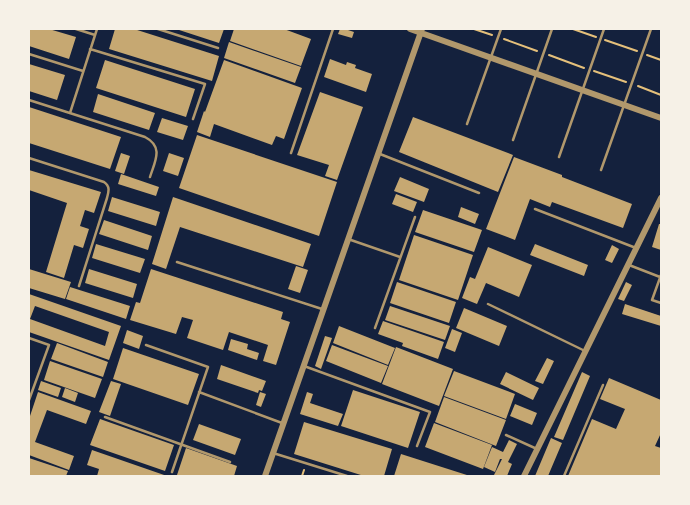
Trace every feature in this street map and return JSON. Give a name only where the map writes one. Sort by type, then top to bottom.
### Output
[{"type":"street","points":[[410,29],[421,31],[661,118]]},
{"type":"street","points":[[264,476],[421,31]]},
{"type":"street","points":[[524,476],[661,198]]},
{"type":"lane","points":[[76,29],[95,35]]},
{"type":"lane","points":[[70,113],[97,29]]},
{"type":"lane","points":[[158,29],[218,48]]},
{"type":"lane","points":[[291,153],[333,29]]},
{"type":"lane","points":[[467,124],[501,29]]},
{"type":"lane","points":[[513,140],[552,29]]},
{"type":"lane","points":[[559,157],[604,29]]},
{"type":"lane","points":[[601,170],[651,29]]},
{"type":"lane","points":[[90,49],[205,84],[193,119]]},
{"type":"lane","points":[[29,54],[83,71]]},
{"type":"lane","points":[[29,100],[150,140],[156,148],[157,153],[150,177]]},
{"type":"lane","points":[[378,153],[479,193]]},
{"type":"lane","points":[[29,158],[104,182],[109,188],[79,286]]},
{"type":"lane","points":[[535,208],[636,248]]},
{"type":"lane","points":[[375,328],[415,217]]},
{"type":"lane","points":[[348,239],[400,257]]},
{"type":"lane","points":[[177,262],[323,310]]},
{"type":"lane","points":[[628,265],[661,276],[652,300],[661,303]]},
{"type":"lane","points":[[488,304],[586,351]]},
{"type":"lane","points":[[29,338],[49,345],[29,400]]},
{"type":"lane","points":[[146,345],[208,367],[172,472]]},
{"type":"lane","points":[[303,366],[430,412],[417,446]]},
{"type":"lane","points":[[564,476],[603,385]]},
{"type":"lane","points":[[199,392],[283,423]]},
{"type":"lane","points":[[105,417],[230,462]]},
{"type":"lane","points":[[506,435],[537,450]]},
{"type":"lane","points":[[272,453],[347,476]]},
{"type":"path","points":[[474,29],[661,95]]},
{"type":"path","points":[[573,29],[661,60]]},
{"type":"building","points":[[29,29],[49,29],[76,37],[69,59],[29,46]]},
{"type":"building","points":[[115,29],[134,29],[219,56],[212,81],[109,49]]},
{"type":"building","points":[[176,29],[224,29],[219,43]]},
{"type":"building","points":[[234,29],[284,29],[311,39],[301,66],[230,41]]},
{"type":"building","points":[[340,29],[354,32],[352,38],[338,34]]},
{"type":"building","points":[[229,42],[301,67],[295,83],[224,58]]},
{"type":"building","points":[[330,59],[346,65],[347,62],[356,65],[355,68],[372,74],[366,92],[324,77]]},
{"type":"building","points":[[105,60],[195,89],[186,117],[96,88]]},
{"type":"building","points":[[224,60],[302,88],[284,139],[276,136],[272,145],[214,124],[210,137],[197,132]]},
{"type":"building","points":[[29,64],[65,75],[57,100],[29,91]]},
{"type":"building","points":[[320,92],[363,107],[337,180],[325,176],[329,165],[297,155]]},
{"type":"building","points":[[98,94],[155,113],[149,130],[93,112]]},
{"type":"building","points":[[29,107],[121,137],[110,169],[29,143]]},
{"type":"building","points":[[413,117],[513,155],[498,192],[399,152]]},
{"type":"building","points":[[162,118],[188,126],[183,140],[157,132]]},
{"type":"building","points":[[197,135],[337,182],[319,236],[179,188]]},
{"type":"building","points":[[121,153],[130,156],[124,174],[115,171]]},
{"type":"building","points":[[169,153],[184,158],[178,176],[163,171]]},
{"type":"building","points":[[514,157],[632,204],[623,228],[552,202],[550,207],[530,199],[515,240],[486,229]]},
{"type":"building","points":[[29,170],[101,192],[94,213],[85,210],[80,226],[89,229],[83,248],[74,245],[64,278],[46,272],[67,203],[29,190]]},
{"type":"building","points":[[121,174],[159,187],[156,196],[118,184]]},
{"type":"building","points":[[400,177],[429,189],[424,202],[394,191]]},
{"type":"building","points":[[396,194],[417,202],[413,212],[392,204]]},
{"type":"building","points":[[112,197],[160,212],[156,226],[108,211]]},
{"type":"building","points":[[173,197],[311,244],[303,267],[180,227],[166,269],[152,264]]},
{"type":"building","points":[[461,207],[479,214],[475,224],[458,217]]},
{"type":"building","points":[[423,210],[482,230],[474,252],[415,232]]},
{"type":"building","points":[[104,220],[152,236],[148,250],[99,234]]},
{"type":"building","points":[[659,224],[661,224],[661,250],[652,247]]},
{"type":"building","points":[[414,235],[473,255],[458,300],[399,280]]},
{"type":"building","points":[[96,244],[145,259],[140,273],[92,258]]},
{"type":"building","points":[[535,244],[588,265],[584,276],[530,255]]},
{"type":"building","points":[[612,245],[619,249],[612,263],[605,260]]},
{"type":"building","points":[[488,247],[532,265],[519,297],[486,283],[477,304],[462,298],[470,277],[475,279]]},
{"type":"building","points":[[296,266],[308,270],[300,293],[288,289]]},
{"type":"building","points":[[29,269],[71,282],[65,299],[29,288]]},
{"type":"building","points":[[89,269],[137,284],[133,298],[85,283]]},
{"type":"building","points":[[151,269],[283,312],[281,319],[290,322],[276,365],[263,361],[268,345],[229,332],[223,350],[187,338],[193,320],[182,317],[176,334],[130,320],[136,302],[140,303]]},
{"type":"building","points":[[397,282],[456,302],[449,323],[390,303]]},
{"type":"building","points":[[626,282],[632,285],[624,301],[618,299]]},
{"type":"building","points":[[70,287],[130,306],[126,319],[66,299]]},
{"type":"building","points":[[29,294],[121,326],[109,360],[29,332]],"holes":[[[35,306],[109,332],[105,346],[30,319]]]},
{"type":"building","points":[[625,304],[661,316],[661,326],[622,314]]},
{"type":"building","points":[[390,306],[450,326],[445,340],[385,320]]},
{"type":"building","points":[[464,308],[507,326],[499,346],[456,328]]},
{"type":"building","points":[[383,321],[444,342],[438,359],[402,346],[403,343],[378,334]]},
{"type":"building","points":[[339,326],[395,348],[388,365],[333,343]]},
{"type":"building","points":[[452,329],[462,333],[455,352],[445,348]]},
{"type":"building","points":[[127,330],[143,336],[139,349],[123,343]]},
{"type":"building","points":[[325,336],[332,338],[321,369],[315,366]]},
{"type":"building","points":[[231,339],[248,344],[247,349],[259,353],[257,360],[228,350]]},
{"type":"building","points":[[57,343],[108,362],[103,377],[51,359]]},
{"type":"building","points":[[332,345],[388,366],[381,383],[326,361]]},
{"type":"building","points":[[396,347],[453,369],[439,406],[382,384]]},
{"type":"building","points":[[123,348],[199,374],[188,405],[113,379]]},
{"type":"building","points":[[547,358],[554,361],[543,384],[535,381]]},
{"type":"building","points":[[50,361],[102,379],[95,398],[44,380]]},
{"type":"building","points":[[221,365],[266,381],[262,391],[259,390],[258,393],[217,379]]},
{"type":"building","points":[[454,371],[515,394],[506,419],[444,396]]},
{"type":"building","points":[[506,372],[539,388],[533,400],[500,384]]},
{"type":"building","points":[[582,372],[590,376],[563,440],[554,437]]},
{"type":"building","points":[[609,378],[661,400],[661,433],[655,446],[661,448],[661,476],[568,476],[592,419],[616,429],[625,409],[600,399]]},
{"type":"building","points":[[41,381],[61,388],[58,397],[38,390]]},
{"type":"building","points":[[111,381],[121,384],[110,416],[99,412]]},
{"type":"building","points":[[65,388],[78,393],[75,402],[62,397]]},
{"type":"building","points":[[353,390],[420,412],[408,448],[341,426]]},
{"type":"building","points":[[38,392],[91,411],[86,424],[47,410],[35,442],[74,456],[69,470],[29,455],[29,419]]},
{"type":"building","points":[[260,392],[266,394],[261,407],[256,405]]},
{"type":"building","points":[[307,392],[313,394],[310,403],[343,414],[338,426],[300,414]]},
{"type":"building","points":[[444,397],[506,420],[496,446],[435,422]]},
{"type":"building","points":[[515,404],[537,413],[532,425],[510,416]]},
{"type":"building","points":[[100,419],[174,445],[165,471],[90,445]]},
{"type":"building","points":[[304,422],[392,449],[384,476],[364,476],[294,454]]},
{"type":"building","points":[[434,423],[492,445],[483,469],[425,447]]},
{"type":"building","points":[[199,424],[241,439],[235,455],[193,440]]},
{"type":"building","points":[[551,438],[562,443],[548,476],[535,476]]},
{"type":"building","points":[[509,440],[517,444],[508,462],[512,464],[507,476],[495,476],[494,475],[502,459],[500,459],[495,472],[484,467],[492,447],[503,452]]},
{"type":"building","points":[[186,448],[237,466],[234,476],[177,475]]},
{"type":"building","points":[[92,450],[167,476],[97,476],[99,469],[87,465]]},
{"type":"building","points":[[401,454],[470,476],[394,476]]},
{"type":"building","points":[[29,458],[68,471],[66,476],[29,476]]}]
